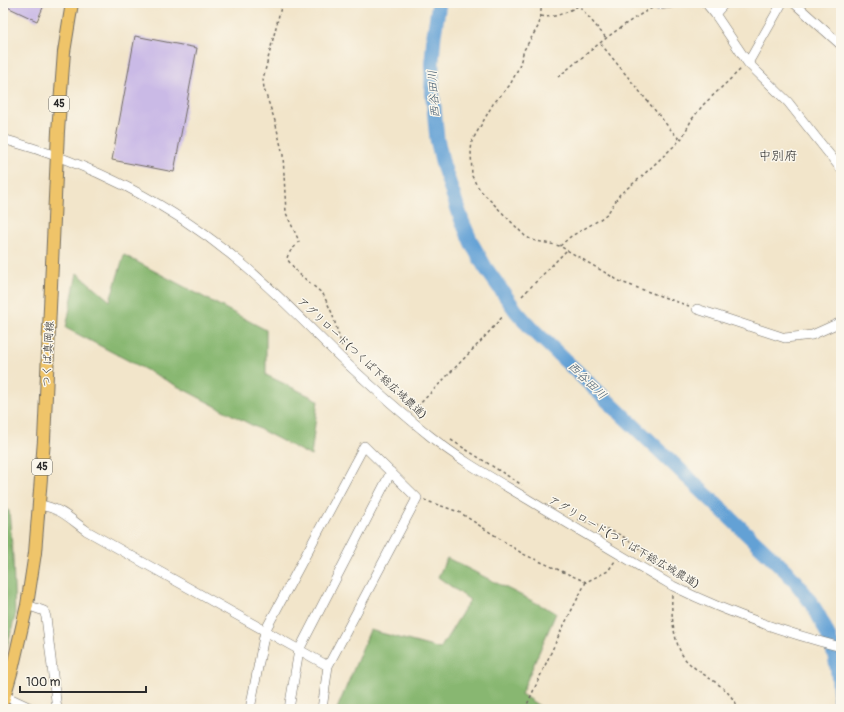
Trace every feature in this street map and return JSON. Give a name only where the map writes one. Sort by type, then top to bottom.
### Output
[{"type":"main road","name":"つくば真岡線","points":[[4,697],[17,652],[27,605],[35,553],[40,505],[56,156],[61,84],[72,3]]},
{"type":"street","points":[[660,5],[672,3]]},
{"type":"street","points":[[706,3],[748,63],[788,102],[841,169]]},
{"type":"street","points":[[715,14],[725,3]]},
{"type":"street","points":[[748,63],[782,3]]},
{"type":"street","points":[[794,3],[841,45]]},
{"type":"street","name":"アグリロード(つくば下総広域農道)","points":[[3,139],[93,170],[151,200],[199,231],[239,261],[341,358],[432,438],[461,458],[620,555],[701,601],[758,623],[841,648]]},
{"type":"street","points":[[697,309],[785,338],[812,335],[841,322]]},
{"type":"street","points":[[250,709],[265,631],[364,446],[417,498],[328,666],[322,709]]},
{"type":"street","points":[[289,709],[299,650],[391,472]]},
{"type":"street","points":[[40,505],[61,511],[87,531],[328,666]]},
{"type":"street","points":[[27,605],[44,611],[46,617],[57,709]]},
{"type":"street","points":[[4,697],[33,709]]},
{"type":"path","points":[[282,3],[263,79],[264,88],[275,121],[283,155],[286,214],[299,241],[288,254],[287,259],[298,273],[323,294],[329,303],[342,346],[341,358]]},
{"type":"path","points":[[542,3],[539,25],[524,50],[519,67],[510,85],[493,104],[472,141],[472,176],[481,191],[525,236],[532,240],[560,246],[621,282],[697,309]]},
{"type":"path","points":[[558,77],[641,15],[660,5]]},
{"type":"path","points":[[541,16],[560,15],[578,6],[607,39]]},
{"type":"path","points":[[601,44],[680,140]]},
{"type":"path","points":[[560,246],[570,237],[608,213],[620,194],[640,178],[680,140],[692,119],[703,105],[748,63]]},
{"type":"path","points":[[522,296],[567,250]]},
{"type":"path","points":[[407,417],[481,341],[503,316]]},
{"type":"path","points":[[417,498],[459,512],[523,554],[586,582]]},
{"type":"path","points":[[525,709],[560,633],[586,582],[608,571],[620,555]]},
{"type":"path","points":[[841,627],[838,631],[841,634]]},
{"type":"green space","points":[[124,255],[266,330],[266,375],[318,400],[311,456],[66,328],[77,273],[110,301]]},
{"type":"green space","points":[[3,508],[9,511],[13,558],[15,617],[3,661]]},
{"type":"green space","points":[[447,558],[556,613],[521,694],[544,709],[337,709],[370,630],[440,649],[470,600],[438,577]]},
{"type":"building","points":[[3,3],[45,3],[37,21],[3,5]]},
{"type":"building","points":[[135,36],[197,48],[174,172],[112,160]]},
{"type":"waterway","name":"西谷田川","points":[[439,3],[432,61],[432,87],[437,139],[443,165],[462,221],[472,244],[485,267],[516,311],[530,327],[794,580],[816,611],[832,645],[838,676],[840,709]]},
{"type":"district","name":"中別府","points":[[778,156]]}]
